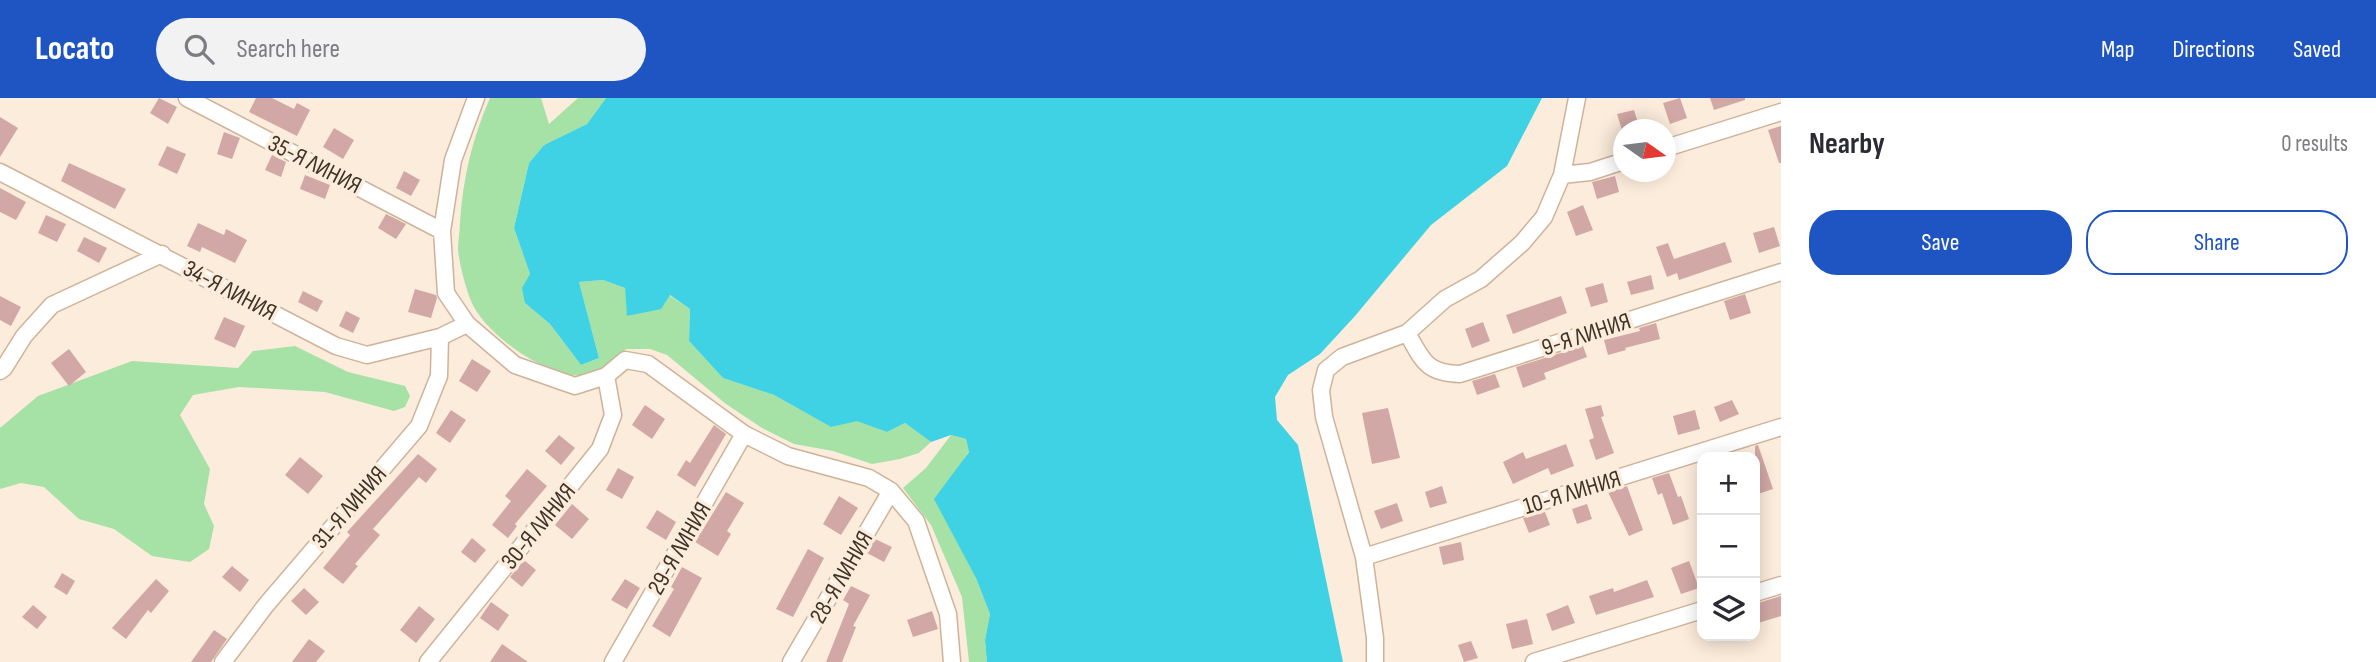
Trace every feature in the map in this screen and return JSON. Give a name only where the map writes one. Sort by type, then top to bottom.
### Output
[{"type":"street","name":"35-Я ЛИНИЯ","points":[[187,98],[442,231]]},
{"type":"street","points":[[476,98],[453,160],[442,231],[446,293],[467,324],[515,365],[575,386],[606,376],[625,360],[648,364],[744,434],[788,456],[869,478],[891,491],[916,521],[948,614],[952,662]]},
{"type":"street","points":[[1375,662],[1375,638],[1364,557],[1324,417],[1321,390],[1326,370],[1342,357],[1407,333],[1445,299],[1481,279],[1522,243],[1544,217],[1562,175],[1577,98]]},
{"type":"street","points":[[1676,145],[1781,112]]},
{"type":"street","points":[[1562,175],[1590,172],[1613,164]]},
{"type":"street","name":"34-Я ЛИНИЯ","points":[[0,172],[336,346],[367,355],[440,337],[467,324]]},
{"type":"street","points":[[0,371],[24,336],[52,305],[162,254]]},
{"type":"street","name":"9-Я ЛИНИЯ","points":[[1407,333],[1424,363],[1442,374],[1460,374],[1781,272]]},
{"type":"street","name":"31-Я ЛИНИЯ","points":[[223,662],[266,605],[419,426],[439,376],[440,337]]},
{"type":"street","name":"30-Я ЛИНИЯ","points":[[428,662],[600,449],[613,415],[606,376]]},
{"type":"street","name":"10-Я ЛИНИЯ","points":[[1364,557],[1781,428]]},
{"type":"street","name":"29-Я ЛИНИЯ","points":[[613,662],[744,434]]},
{"type":"street","name":"28-Я ЛИНИЯ","points":[[790,662],[891,491]]},
{"type":"street","points":[[1760,591],[1781,585]]},
{"type":"street","points":[[1534,662],[1697,612]]},
{"type":"green space","points":[[490,98],[541,98],[549,124],[578,98],[606,98],[587,124],[544,145],[529,163],[514,228],[530,274],[525,303],[550,324],[581,365],[599,358],[579,282],[603,280],[625,288],[628,316],[669,295],[690,309],[689,341],[723,378],[774,395],[831,427],[857,420],[887,432],[905,423],[931,442],[919,453],[872,464],[833,451],[794,444],[762,428],[726,404],[667,355],[650,349],[626,349],[603,371],[577,376],[541,365],[506,342],[479,315],[471,301],[458,249],[466,174],[478,128]]},
{"type":"green space","points":[[295,346],[348,372],[405,386],[410,396],[405,407],[394,411],[325,392],[239,387],[193,395],[180,415],[210,469],[204,504],[214,526],[209,549],[190,562],[152,556],[114,529],[79,519],[44,487],[21,483],[0,489],[0,428],[38,396],[132,361],[238,368],[253,351]]},
{"type":"green space","points":[[951,435],[966,439],[969,451],[962,462],[976,578],[990,614],[985,640],[987,662],[969,662],[962,597],[931,525],[903,488],[926,468]]},
{"type":"water","points":[[606,98],[1542,98],[1507,166],[1431,225],[1320,354],[1288,375],[1275,397],[1277,420],[1298,445],[1343,662],[987,662],[985,640],[990,614],[976,578],[934,499],[969,452],[966,439],[951,435],[931,442],[905,423],[887,432],[857,421],[831,427],[774,395],[723,378],[689,341],[690,309],[670,295],[661,309],[627,316],[625,288],[603,280],[579,282],[599,358],[581,365],[550,324],[525,303],[522,288],[530,274],[514,228],[529,163],[544,145],[587,124]]},
{"type":"building","points":[[159,98],[177,107],[168,124],[150,113]]},
{"type":"building","points":[[256,98],[272,98],[294,109],[297,103],[310,110],[297,136],[249,112]]},
{"type":"building","points":[[1680,98],[1687,118],[1676,122],[1676,119],[1668,119],[1663,103]]},
{"type":"building","points":[[1710,98],[1745,98],[1745,100],[1714,110]]},
{"type":"building","points":[[1634,110],[1637,119],[1619,119],[1617,114]]},
{"type":"building","points":[[0,117],[18,128],[0,157]]},
{"type":"building","points":[[1781,126],[1781,163],[1779,163],[1768,130]]},
{"type":"building","points":[[334,128],[354,140],[343,159],[323,147]]},
{"type":"building","points":[[224,132],[240,138],[232,159],[217,154]]},
{"type":"building","points":[[167,146],[186,154],[177,174],[158,165]]},
{"type":"building","points":[[272,155],[286,162],[281,177],[265,170]]},
{"type":"building","points":[[69,163],[126,189],[115,209],[61,181]]},
{"type":"building","points":[[404,171],[420,180],[411,196],[396,188]]},
{"type":"building","points":[[305,175],[330,185],[325,199],[300,189]]},
{"type":"building","points":[[1613,177],[1619,192],[1597,199],[1592,182]]},
{"type":"building","points":[[0,188],[26,202],[16,220],[0,212]]},
{"type":"building","points":[[1583,205],[1593,230],[1576,236],[1567,212]]},
{"type":"building","points":[[386,214],[406,224],[396,239],[378,228]]},
{"type":"building","points":[[46,215],[66,224],[57,242],[38,233]]},
{"type":"building","points":[[198,223],[224,235],[226,229],[247,240],[235,263],[202,247],[200,252],[187,246]]},
{"type":"building","points":[[1774,227],[1780,246],[1759,253],[1753,233]]},
{"type":"building","points":[[84,237],[107,248],[99,263],[77,251]]},
{"type":"building","points":[[1725,242],[1732,262],[1679,280],[1677,273],[1667,277],[1656,247],[1668,243],[1674,259]]},
{"type":"building","points":[[1651,275],[1654,289],[1631,295],[1627,282]]},
{"type":"building","points":[[1603,283],[1608,302],[1591,307],[1585,288]]},
{"type":"building","points":[[415,289],[436,295],[431,318],[408,312]]},
{"type":"building","points":[[303,291],[323,301],[317,312],[298,302]]},
{"type":"building","points":[[1745,294],[1751,313],[1730,320],[1724,301]]},
{"type":"building","points":[[0,296],[21,307],[11,326],[0,320]]},
{"type":"building","points":[[1561,296],[1567,313],[1513,334],[1506,315]]},
{"type":"building","points":[[346,311],[360,318],[353,333],[339,326]]},
{"type":"building","points":[[224,317],[245,326],[235,348],[214,339]]},
{"type":"building","points":[[1483,322],[1490,341],[1472,348],[1465,329]]},
{"type":"building","points":[[1656,323],[1660,339],[1608,355],[1604,340],[1640,331],[1639,328]]},
{"type":"building","points":[[1583,346],[1587,357],[1544,373],[1546,379],[1523,388],[1516,367]]},
{"type":"building","points":[[69,349],[86,372],[69,386],[51,363]]},
{"type":"building","points":[[472,359],[491,371],[477,392],[459,381]]},
{"type":"building","points":[[1495,374],[1500,387],[1477,395],[1472,381]]},
{"type":"building","points":[[1732,400],[1739,414],[1720,422],[1714,407]]},
{"type":"building","points":[[645,405],[665,419],[652,439],[632,425]]},
{"type":"building","points":[[1601,405],[1604,416],[1601,417],[1614,453],[1596,460],[1589,440],[1594,438],[1585,409]]},
{"type":"building","points":[[1388,408],[1400,458],[1372,464],[1362,413]]},
{"type":"building","points":[[451,410],[466,420],[450,443],[436,433]]},
{"type":"building","points":[[1695,410],[1700,429],[1678,435],[1673,416]]},
{"type":"building","points":[[714,425],[726,434],[695,487],[677,475],[686,460],[690,463]]},
{"type":"building","points":[[559,435],[575,448],[561,465],[545,451]]},
{"type":"building","points":[[1566,444],[1574,466],[1551,475],[1548,468],[1513,484],[1503,462],[1523,452],[1526,459]]},
{"type":"building","points":[[1758,445],[1773,489],[1760,493],[1760,452],[1755,452],[1755,446]]},
{"type":"building","points":[[418,454],[437,469],[426,483],[419,477],[373,529],[380,535],[355,564],[358,566],[343,584],[323,568],[350,535],[347,532]]},
{"type":"building","points":[[300,457],[323,476],[308,494],[285,475]]},
{"type":"building","points":[[618,468],[634,477],[622,499],[606,490]]},
{"type":"building","points":[[527,469],[547,486],[515,524],[517,526],[508,538],[492,525],[511,501],[505,496]]},
{"type":"building","points":[[1669,473],[1689,519],[1673,525],[1662,493],[1658,495],[1652,478]]},
{"type":"building","points":[[1442,486],[1447,503],[1430,508],[1425,492]]},
{"type":"building","points":[[1627,486],[1643,530],[1629,536],[1608,492]]},
{"type":"building","points":[[726,492],[744,503],[727,531],[731,534],[718,556],[695,542]]},
{"type":"building","points":[[839,496],[858,508],[841,535],[823,524]]},
{"type":"building","points":[[1397,503],[1403,521],[1381,529],[1374,511]]},
{"type":"building","points":[[572,504],[589,519],[572,539],[555,525]]},
{"type":"building","points":[[1587,504],[1592,519],[1577,524],[1572,509]]},
{"type":"building","points":[[657,510],[676,522],[666,540],[646,528]]},
{"type":"building","points":[[1545,512],[1550,525],[1529,533],[1523,518]]},
{"type":"building","points":[[472,538],[486,550],[475,563],[461,552]]},
{"type":"building","points":[[875,539],[892,547],[884,562],[867,553]]},
{"type":"building","points":[[1461,542],[1464,560],[1443,565],[1439,547]]},
{"type":"building","points":[[808,549],[824,558],[793,617],[776,609]]},
{"type":"building","points":[[524,560],[536,570],[522,587],[510,577]]},
{"type":"building","points":[[1689,561],[1697,589],[1681,594],[1671,568]]},
{"type":"building","points":[[232,566],[249,580],[240,592],[222,577]]},
{"type":"building","points":[[682,567],[702,578],[670,637],[652,626],[674,589],[671,587]]},
{"type":"building","points":[[62,573],[75,581],[67,595],[54,587]]},
{"type":"building","points":[[156,579],[169,591],[151,613],[148,610],[126,639],[112,628]]},
{"type":"building","points":[[625,579],[640,588],[627,609],[611,600]]},
{"type":"building","points":[[1647,580],[1654,597],[1596,615],[1589,596],[1613,588],[1614,592]]},
{"type":"building","points":[[851,586],[870,595],[853,626],[856,627],[842,662],[826,662],[849,604],[843,600]]},
{"type":"building","points":[[304,588],[319,602],[306,615],[291,601]]},
{"type":"building","points":[[1781,596],[1781,616],[1760,622],[1760,602]]},
{"type":"building","points":[[491,602],[509,615],[498,631],[480,618]]},
{"type":"building","points":[[33,605],[47,617],[37,629],[22,617]]},
{"type":"building","points":[[1568,605],[1575,623],[1552,631],[1546,614]]},
{"type":"building","points":[[419,606],[435,619],[416,643],[400,630]]},
{"type":"building","points":[[932,611],[938,629],[913,637],[907,620]]},
{"type":"building","points":[[1527,619],[1533,644],[1512,649],[1506,624]]},
{"type":"building","points":[[214,630],[227,639],[211,662],[191,662]]},
{"type":"building","points":[[309,639],[325,651],[316,662],[292,662]]},
{"type":"building","points":[[1471,641],[1478,658],[1464,662],[1458,645]]},
{"type":"building","points":[[502,644],[528,662],[490,662]]}]
